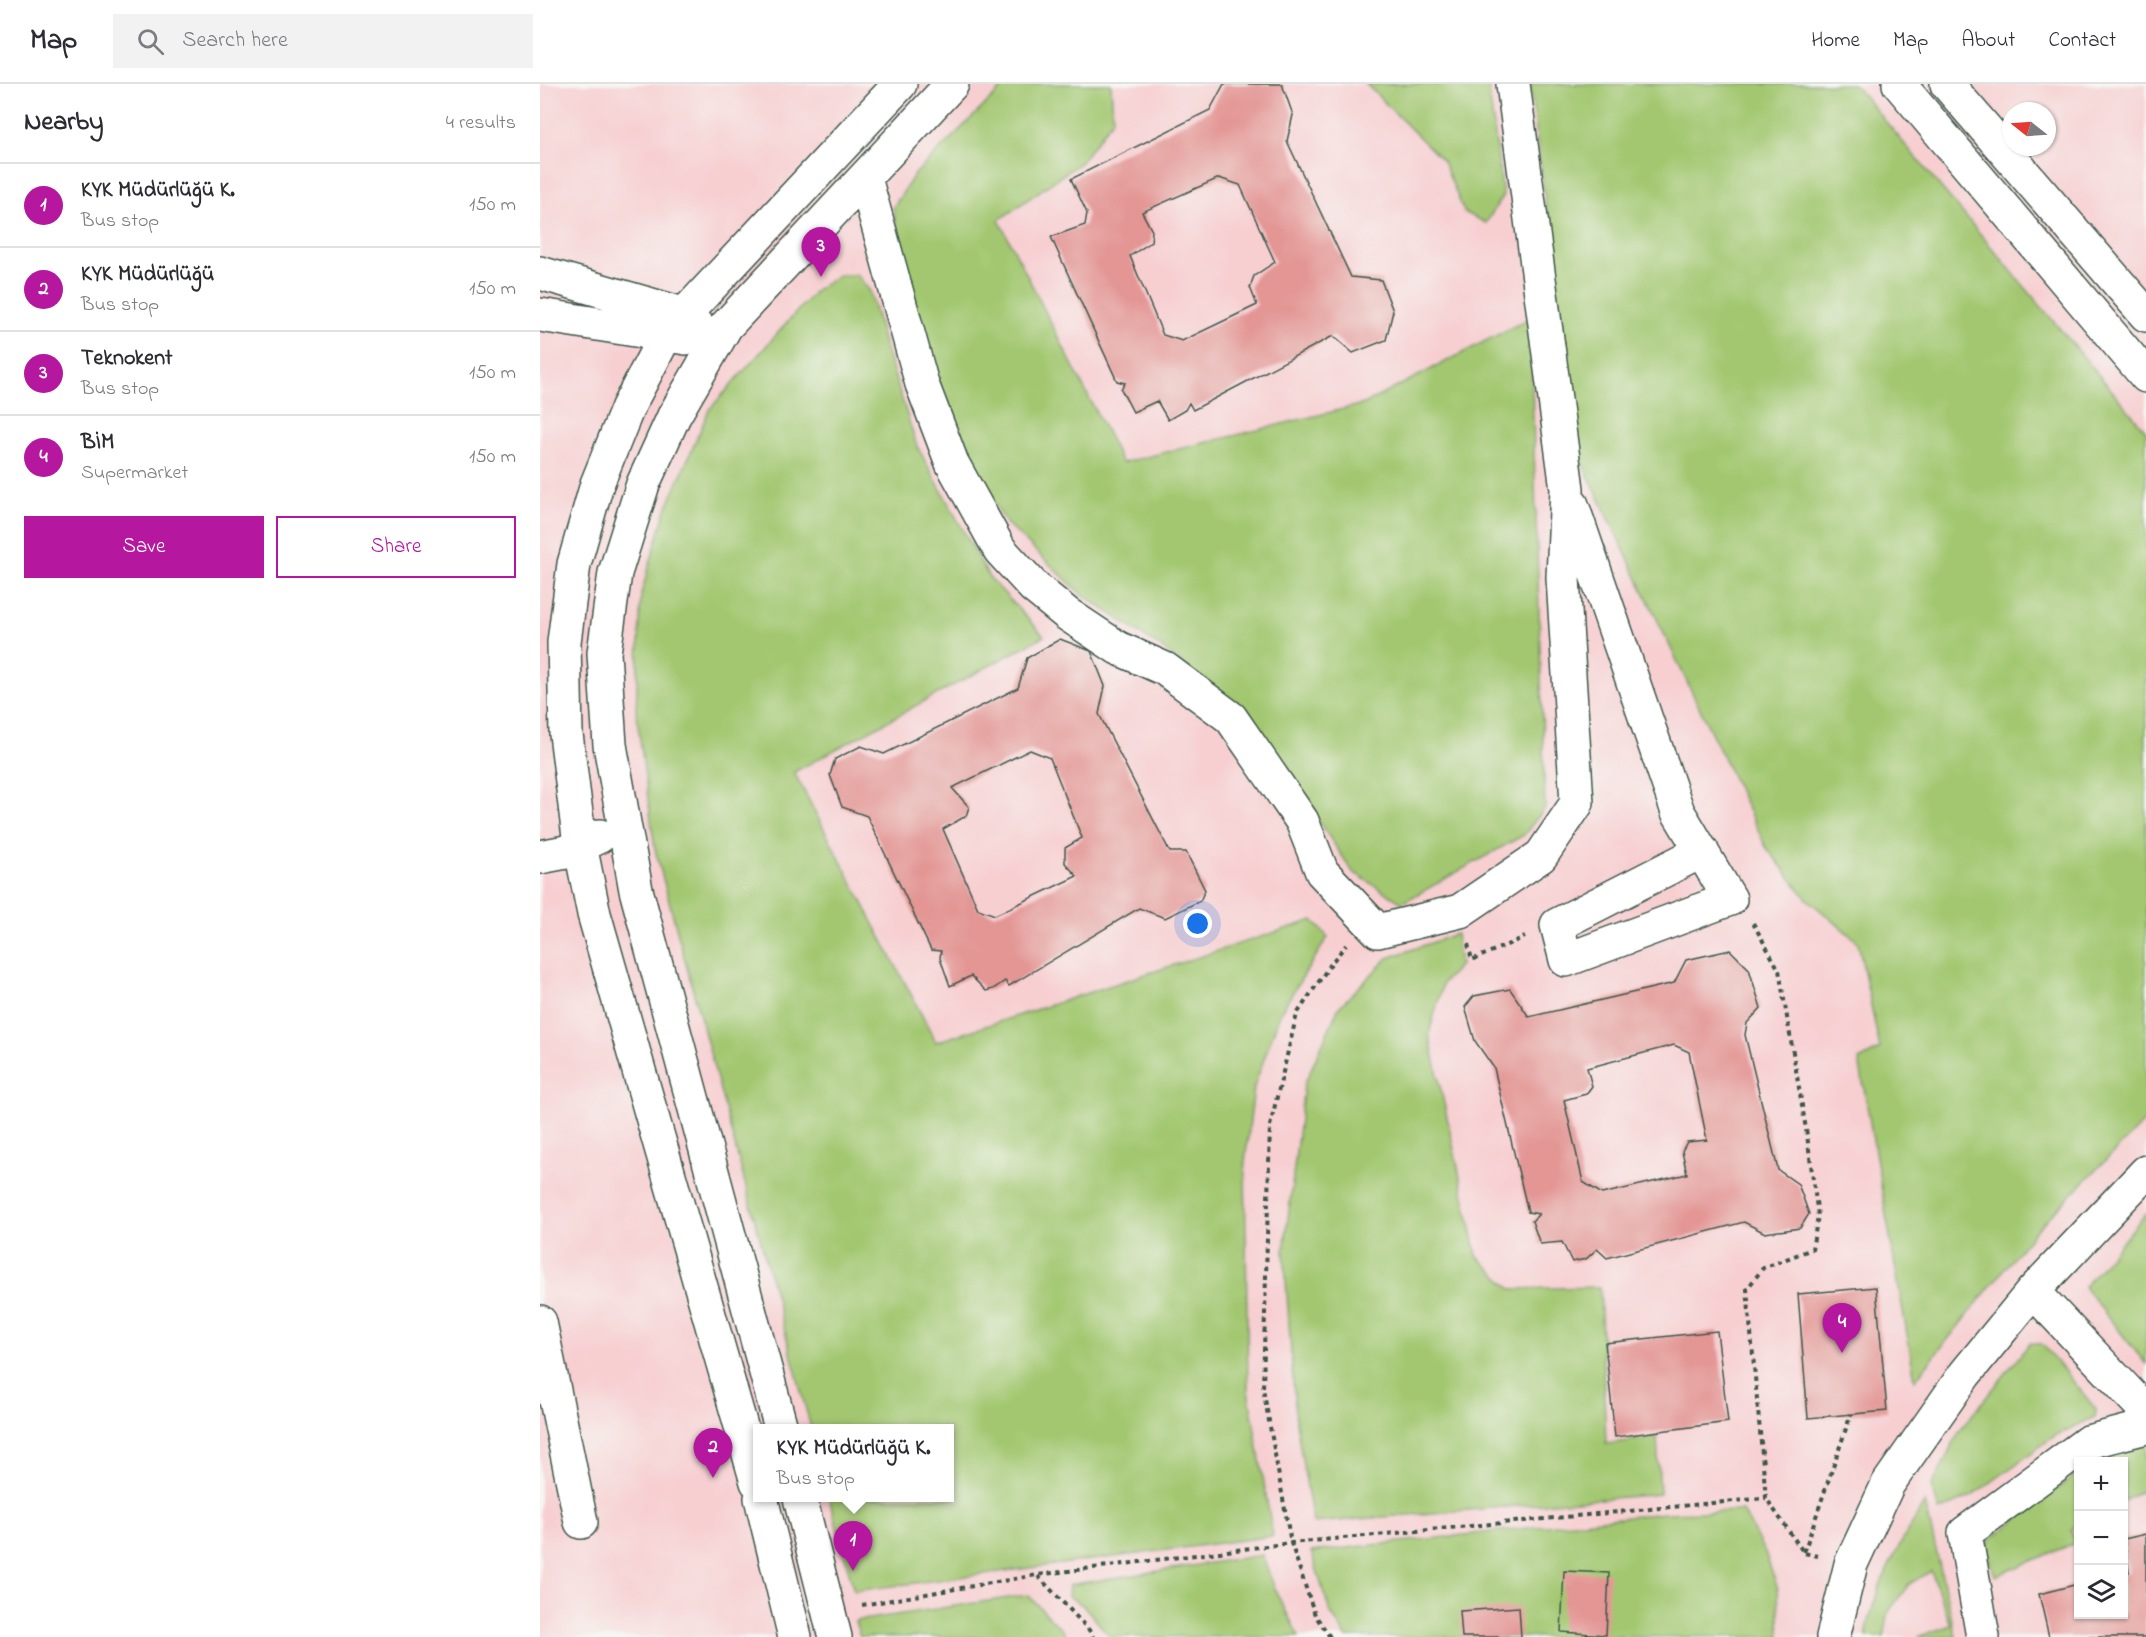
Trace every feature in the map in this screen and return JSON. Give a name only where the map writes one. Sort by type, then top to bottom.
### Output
[{"type":"street","points":[[753,1468],[594,914],[580,845],[566,734],[564,642],[574,564],[602,473],[628,407],[674,324],[900,84]]},
{"type":"street","points":[[781,1424],[636,890],[610,745],[604,653],[615,573],[643,484],[674,416],[726,326],[952,84]]},
{"type":"street","points":[[865,178],[922,384],[952,464],[1000,550],[1034,587],[1067,614],[1118,648],[1166,669],[1231,718],[1302,821],[1322,872],[1378,931],[1460,911],[1541,856],[1577,803],[1563,578],[1567,489],[1513,84]]},
{"type":"street","points":[[1899,84],[2146,376]]},
{"type":"street","points":[[1947,84],[2146,315]]},
{"type":"street","points":[[540,273],[674,324],[717,344]]},
{"type":"street","points":[[540,315],[674,324]]},
{"type":"street","points":[[1567,489],[1678,812],[1702,851],[1730,899],[1566,960],[1557,925],[1702,851]]},
{"type":"street","points":[[540,856],[566,852],[624,826]]},
{"type":"street","points":[[1833,1637],[1851,1564],[1888,1484],[1965,1374],[2033,1291],[2146,1172]]},
{"type":"street","points":[[2033,1291],[2146,1411]]},
{"type":"street","points":[[540,1322],[581,1522]]},
{"type":"street","points":[[1983,1637],[1965,1533],[2088,1442],[2146,1427]]},
{"type":"street","points":[[762,1502],[795,1637]]},
{"type":"street","points":[[801,1502],[832,1624]]},
{"type":"path","points":[[1730,899],[1755,926],[1779,970],[1807,1135],[1818,1216],[1812,1249],[1763,1268],[1747,1289],[1766,1498],[1804,1553],[1851,1564]]},
{"type":"path","points":[[1460,911],[1472,960],[1529,936]]},
{"type":"path","points":[[1330,1637],[1315,1615],[1291,1543],[1263,1388],[1270,1126],[1297,1014],[1332,962],[1351,939],[1378,931]]},
{"type":"path","points":[[1804,1553],[1851,1414]]},
{"type":"path","points":[[832,1624],[1037,1575],[1291,1543],[1766,1498]]},
{"type":"path","points":[[1037,1575],[1093,1637]]},
{"type":"shaded area","points":[[540,84],[2146,84],[2146,1637],[540,1637]]},
{"type":"green space","points":[[1006,84],[1111,84],[1113,119],[1081,162],[999,220],[1122,463],[1364,404],[1530,318],[1545,808],[1524,835],[1402,903],[1353,872],[1247,716],[1170,654],[1080,593],[1006,523],[956,437],[914,313],[893,208],[914,175]]},
{"type":"green space","points":[[1366,84],[1488,84],[1503,195],[1486,223],[1464,212],[1443,161]]},
{"type":"green space","points":[[1530,84],[1854,84],[2146,431],[2146,1120],[2035,1231],[1915,1380],[1859,1060],[1880,1049],[1858,942],[1807,899],[1766,847],[1578,454]]},
{"type":"green space","points":[[839,275],[857,275],[870,291],[917,446],[989,577],[1044,636],[794,772],[936,1042],[1313,920],[1328,937],[1281,1011],[1254,1087],[1245,1162],[1248,1390],[1273,1536],[854,1591],[830,1502],[954,1502],[954,1424],[810,1424],[655,849],[636,711],[641,594],[665,512],[709,410],[817,289]]},
{"type":"green space","points":[[1456,934],[1460,965],[1443,983],[1429,1034],[1477,1256],[1511,1289],[1600,1287],[1606,1444],[1657,1437],[1660,1494],[1313,1523],[1296,1423],[1284,1252],[1304,1085],[1339,1007],[1388,958]]},
{"type":"green space","points":[[2146,1213],[2146,1364],[2084,1287]]},
{"type":"green space","points":[[2030,1343],[2042,1344],[2096,1409],[2095,1417],[2056,1435],[1972,1496],[1939,1511],[1932,1486],[1960,1430]]},
{"type":"green space","points":[[2146,1444],[2146,1489],[2128,1499],[2128,1457],[2106,1457],[2116,1451]]},
{"type":"green space","points":[[2074,1476],[2074,1527],[2071,1529],[2074,1543],[1995,1576],[1987,1550],[1989,1540]]},
{"type":"green space","points":[[1925,1502],[1956,1637],[1917,1637],[1951,1625],[1931,1571],[1909,1584],[1889,1611],[1884,1637],[1866,1637],[1881,1583]]},
{"type":"green space","points":[[1743,1511],[1765,1553],[1778,1589],[1780,1637],[1346,1637],[1330,1612],[1311,1552],[1664,1513]]},
{"type":"green space","points":[[1262,1555],[1277,1594],[1299,1637],[1110,1637],[1084,1606],[1068,1596],[1069,1585]]},
{"type":"green space","points":[[1028,1595],[1064,1632],[1066,1637],[860,1637],[855,1621]]},
{"type":"building","points":[[1224,84],[1282,84],[1293,115],[1287,141],[1351,277],[1381,280],[1393,311],[1386,340],[1353,353],[1333,336],[1193,410],[1189,403],[1185,410],[1168,420],[1157,401],[1133,412],[1121,389],[1125,383],[1117,381],[1051,237],[1085,225],[1087,213],[1071,179],[1210,110]],"holes":[[[1219,178],[1240,185],[1275,262],[1254,276],[1250,287],[1257,305],[1182,341],[1163,335],[1130,256],[1151,242],[1152,231],[1142,212]]]},
{"type":"building","points":[[1060,639],[1091,651],[1105,686],[1099,714],[1170,852],[1186,852],[1205,890],[1200,901],[1165,918],[1139,908],[1009,986],[1005,981],[986,991],[971,976],[950,986],[940,958],[941,951],[931,950],[867,816],[842,807],[830,775],[835,759],[861,746],[884,754],[1018,688],[1027,658]],"holes":[[[1030,750],[1050,758],[1082,838],[1065,848],[1065,863],[1077,876],[995,915],[978,909],[943,829],[966,816],[969,807],[952,788]]]},
{"type":"building","points":[[1730,950],[1749,969],[1761,1008],[1747,1023],[1745,1035],[1778,1170],[1798,1184],[1809,1214],[1800,1228],[1765,1233],[1744,1222],[1607,1258],[1597,1249],[1586,1259],[1572,1262],[1562,1242],[1540,1244],[1532,1221],[1539,1214],[1528,1212],[1494,1068],[1475,1041],[1465,1007],[1474,996],[1510,989],[1529,1017],[1674,983],[1686,960]],"holes":[[[1674,1045],[1689,1052],[1707,1140],[1687,1142],[1682,1151],[1687,1174],[1602,1194],[1583,1182],[1564,1100],[1586,1094],[1592,1086],[1587,1068]]]},
{"type":"building","points":[[1876,1287],[1887,1411],[1808,1418],[1798,1294]]},
{"type":"building","points":[[1717,1331],[1728,1422],[1615,1437],[1605,1343]]},
{"type":"building","points":[[2146,1534],[2146,1637],[2049,1637],[2039,1594],[2074,1585],[2074,1619],[2128,1619],[2128,1538]]},
{"type":"building","points":[[1564,1571],[1609,1573],[1606,1635],[1561,1632]]},
{"type":"building","points":[[1519,1607],[1521,1637],[1462,1637],[1460,1611]]},
{"type":"place","name":"Teknokent","points":[[821,277]]},
{"type":"place","name":"BİM","points":[[1842,1353]]},
{"type":"place","name":"KYK Müdürlüğü","points":[[713,1478]]},
{"type":"place","name":"KYK Müdürlüğü K.","points":[[853,1571]]}]
